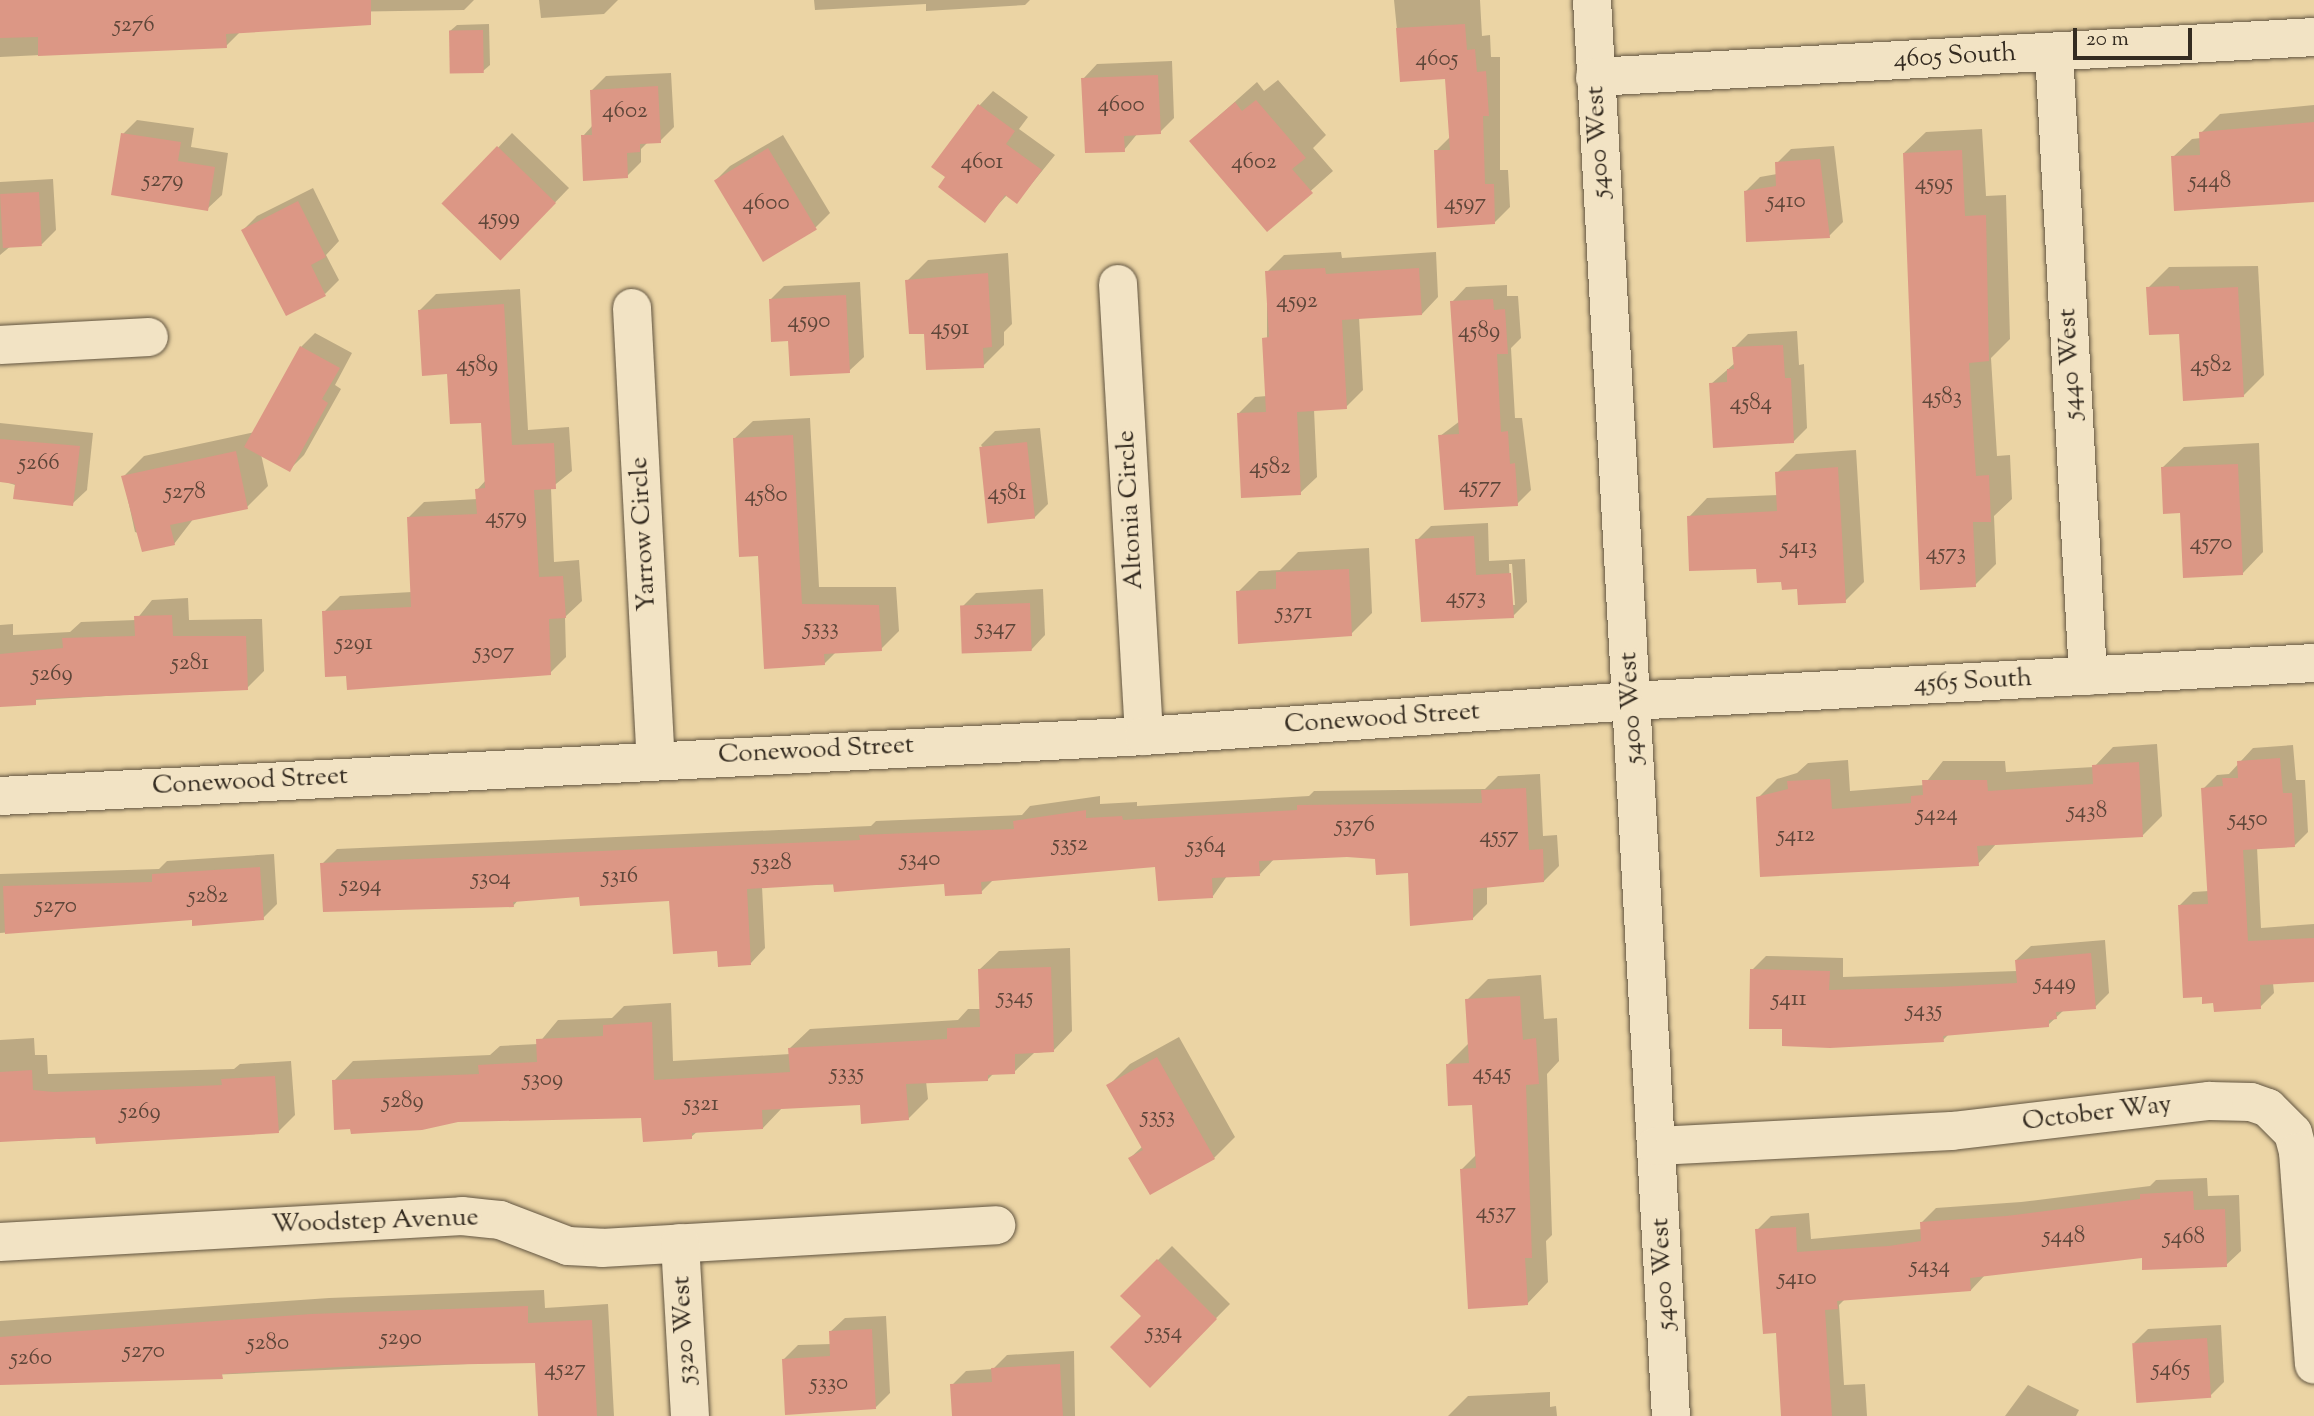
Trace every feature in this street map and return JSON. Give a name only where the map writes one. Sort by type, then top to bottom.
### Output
[{"type":"street","name":"5400 West","points":[[1591,0],[1671,1416]]},
{"type":"street","name":"4605 South","points":[[1595,77],[2314,37]]},
{"type":"street","name":"5440 West","points":[[2054,52],[2088,676]]},
{"type":"street","name":"Altonia Circle","points":[[1118,284],[1144,736]]},
{"type":"street","name":"Yarrow Circle","points":[[632,308],[656,759]]},
{"type":"street","points":[[0,345],[149,337]]},
{"type":"street","name":"4565 South","points":[[1632,701],[2314,663]]},
{"type":"street","name":"Conewood Street","points":[[0,796],[656,759],[1144,736],[1632,701]]},
{"type":"street","name":"October Way","points":[[1656,1146],[1952,1131],[2210,1101],[2251,1102],[2269,1108],[2293,1133],[2298,1152],[2314,1364]]},
{"type":"street","name":"Woodstep Avenue","points":[[0,1242],[462,1216],[500,1220],[583,1248],[996,1224]]},
{"type":"street","name":"5320 West","points":[[680,1243],[690,1416]]},
{"type":"building","points":[[0,0],[371,0],[371,25],[226,34],[227,48],[38,56],[38,37],[0,38]]},
{"type":"building","points":[[1465,24],[1467,50],[1475,49],[1477,72],[1486,71],[1489,116],[1483,116],[1485,184],[1494,184],[1495,224],[1437,228],[1434,150],[1450,150],[1445,79],[1400,82],[1396,28]]},
{"type":"building","points":[[483,30],[484,73],[450,74],[449,31]]},
{"type":"building","points":[[1158,75],[1161,134],[1124,136],[1125,152],[1085,153],[1081,78]]},
{"type":"building","points":[[658,86],[661,143],[640,144],[640,152],[627,153],[628,178],[583,181],[581,135],[592,135],[590,90]]},
{"type":"building","points":[[1256,100],[1306,158],[1292,169],[1313,193],[1267,232],[1189,141],[1235,102],[1242,111]]},
{"type":"building","points":[[978,104],[1015,131],[1006,144],[1042,170],[1017,204],[1005,195],[985,223],[938,187],[945,177],[931,167]]},
{"type":"building","points":[[2314,122],[2314,202],[2174,211],[2171,156],[2200,155],[2199,132]]},
{"type":"building","points":[[121,133],[181,142],[178,161],[215,167],[208,211],[111,195]]},
{"type":"building","points":[[497,146],[556,203],[500,261],[441,204]]},
{"type":"building","points":[[768,148],[817,229],[763,262],[714,180]]},
{"type":"building","points":[[1962,150],[1965,216],[1986,215],[1989,361],[1969,363],[1976,476],[1989,475],[1991,522],[1973,522],[1976,587],[1920,590],[1903,153]]},
{"type":"building","points":[[1820,159],[1830,238],[1746,242],[1744,191],[1776,186],[1775,162]]},
{"type":"building","points":[[39,192],[42,246],[3,248],[0,194]]},
{"type":"building","points":[[298,201],[326,257],[311,265],[326,296],[286,316],[241,230]]},
{"type":"building","points":[[1325,268],[1326,274],[1419,268],[1422,315],[1342,320],[1347,409],[1297,412],[1301,495],[1241,498],[1237,413],[1266,412],[1262,338],[1269,337],[1265,271]]},
{"type":"building","points":[[988,273],[992,347],[983,348],[984,368],[926,370],[924,334],[909,334],[905,280]]},
{"type":"building","points":[[2179,286],[2180,290],[2238,287],[2244,397],[2183,401],[2179,334],[2149,335],[2146,287]]},
{"type":"building","points":[[846,295],[850,373],[790,376],[788,341],[771,342],[769,299]]},
{"type":"building","points":[[1493,299],[1494,310],[1505,309],[1508,354],[1497,354],[1501,432],[1508,431],[1510,464],[1515,463],[1518,506],[1444,510],[1438,435],[1459,434],[1450,301]]},
{"type":"building","points":[[504,304],[512,445],[554,443],[556,489],[534,490],[539,577],[563,576],[566,618],[549,619],[551,675],[347,690],[346,676],[325,677],[322,611],[411,607],[407,517],[477,514],[475,489],[485,488],[481,423],[450,424],[447,374],[422,376],[418,310]]},
{"type":"building","points":[[1783,345],[1785,378],[1791,378],[1794,443],[1713,448],[1709,383],[1727,382],[1727,369],[1734,369],[1732,347]]},
{"type":"building","points":[[300,346],[340,368],[322,399],[328,403],[290,472],[244,447]]},
{"type":"building","points":[[793,435],[802,604],[879,605],[882,651],[824,654],[825,665],[764,669],[758,556],[739,557],[733,438]]},
{"type":"building","points":[[0,439],[80,446],[73,506],[13,499],[15,484],[0,482]]},
{"type":"building","points":[[1027,442],[1035,519],[987,524],[979,447]]},
{"type":"building","points":[[236,451],[248,509],[170,525],[175,545],[142,552],[121,476]]},
{"type":"building","points":[[2238,464],[2243,575],[2183,578],[2180,513],[2163,514],[2161,467]]},
{"type":"building","points":[[1838,467],[1846,603],[1798,605],[1797,589],[1782,590],[1781,582],[1757,583],[1756,569],[1689,571],[1687,516],[1777,511],[1775,472]]},
{"type":"building","points":[[1474,536],[1476,575],[1511,573],[1514,618],[1421,622],[1415,539]]},
{"type":"building","points":[[1349,569],[1352,636],[1238,644],[1236,591],[1276,589],[1276,572]]},
{"type":"building","points":[[1030,603],[1032,651],[962,653],[960,605]]},
{"type":"building","points":[[172,615],[173,636],[246,636],[248,690],[36,699],[36,705],[0,707],[0,654],[63,648],[62,638],[135,636],[134,616]]},
{"type":"building","points":[[2280,758],[2283,793],[2292,793],[2295,847],[2243,850],[2248,941],[2314,938],[2314,982],[2260,985],[2261,1009],[2214,1012],[2213,1003],[2202,1004],[2202,997],[2183,998],[2178,905],[2208,904],[2201,788],[2223,786],[2222,778],[2238,778],[2237,761]]},
{"type":"building","points":[[2139,762],[2143,837],[1977,846],[1979,866],[1760,877],[1756,797],[1788,789],[1787,781],[1830,779],[1832,809],[1911,803],[1911,796],[1923,795],[1922,780],[1987,780],[1988,791],[2093,784],[2092,765]]},
{"type":"building","points":[[1526,788],[1529,850],[1543,849],[1544,882],[1473,889],[1473,920],[1410,926],[1408,873],[1376,875],[1375,859],[1347,857],[1259,861],[1260,876],[1212,878],[1213,898],[1158,901],[1155,867],[981,882],[982,894],[945,896],[944,884],[834,892],[833,884],[747,889],[751,965],[718,967],[717,951],[673,954],[669,901],[580,906],[579,897],[513,902],[514,907],[323,912],[320,863],[860,840],[859,835],[1014,829],[1013,821],[1086,810],[1086,818],[1122,816],[1123,820],[1297,810],[1297,805],[1482,803],[1481,790]]},
{"type":"building","points":[[260,867],[264,920],[192,926],[192,920],[5,934],[3,886],[152,882],[152,874]]},
{"type":"building","points":[[2091,953],[2096,1009],[2056,1012],[2057,1019],[2049,1020],[2049,1027],[1943,1036],[1944,1042],[1830,1048],[1782,1046],[1782,1029],[1749,1029],[1750,969],[1830,971],[1829,990],[1941,987],[2017,983],[2015,960]]},
{"type":"building","points":[[1051,967],[1054,1052],[1015,1054],[1015,1074],[988,1075],[988,1081],[906,1084],[909,1120],[861,1124],[860,1105],[762,1110],[763,1129],[692,1133],[692,1139],[643,1142],[641,1118],[458,1122],[422,1130],[351,1134],[350,1129],[334,1130],[332,1080],[479,1074],[478,1065],[537,1062],[536,1039],[603,1036],[603,1025],[652,1022],[654,1080],[790,1072],[788,1048],[947,1039],[947,1028],[980,1027],[978,969]]},
{"type":"building","points":[[1520,996],[1523,1040],[1536,1038],[1539,1084],[1526,1085],[1532,1258],[1525,1258],[1528,1305],[1468,1309],[1460,1169],[1476,1168],[1472,1105],[1448,1106],[1446,1064],[1469,1063],[1465,999]]},
{"type":"building","points":[[1157,1057],[1215,1159],[1150,1195],[1128,1158],[1143,1150],[1106,1085]]},
{"type":"building","points":[[32,1070],[33,1090],[54,1092],[222,1085],[221,1079],[275,1076],[279,1133],[96,1144],[95,1137],[0,1142],[0,1072]]},
{"type":"building","points":[[2193,1191],[2194,1210],[2225,1209],[2227,1267],[2142,1270],[2142,1258],[1970,1278],[1971,1291],[1837,1301],[1838,1309],[1825,1310],[1832,1416],[1781,1416],[1776,1333],[1763,1334],[1755,1229],[1796,1227],[1797,1252],[1889,1246],[1921,1241],[1920,1222],[2006,1216],[2140,1199],[2140,1194]]},
{"type":"building","points":[[1157,1259],[1217,1319],[1150,1388],[1110,1347],[1141,1316],[1120,1296]]},
{"type":"building","points":[[528,1306],[528,1323],[592,1320],[597,1416],[538,1416],[535,1363],[356,1366],[222,1374],[223,1379],[0,1385],[0,1337],[311,1314]]},
{"type":"building","points":[[872,1329],[876,1409],[785,1415],[782,1359],[830,1356],[829,1331]]},
{"type":"building","points":[[2207,1338],[2211,1398],[2136,1403],[2132,1343]]},
{"type":"building","points":[[1060,1364],[1063,1416],[952,1416],[950,1384],[992,1382],[991,1368]]}]
